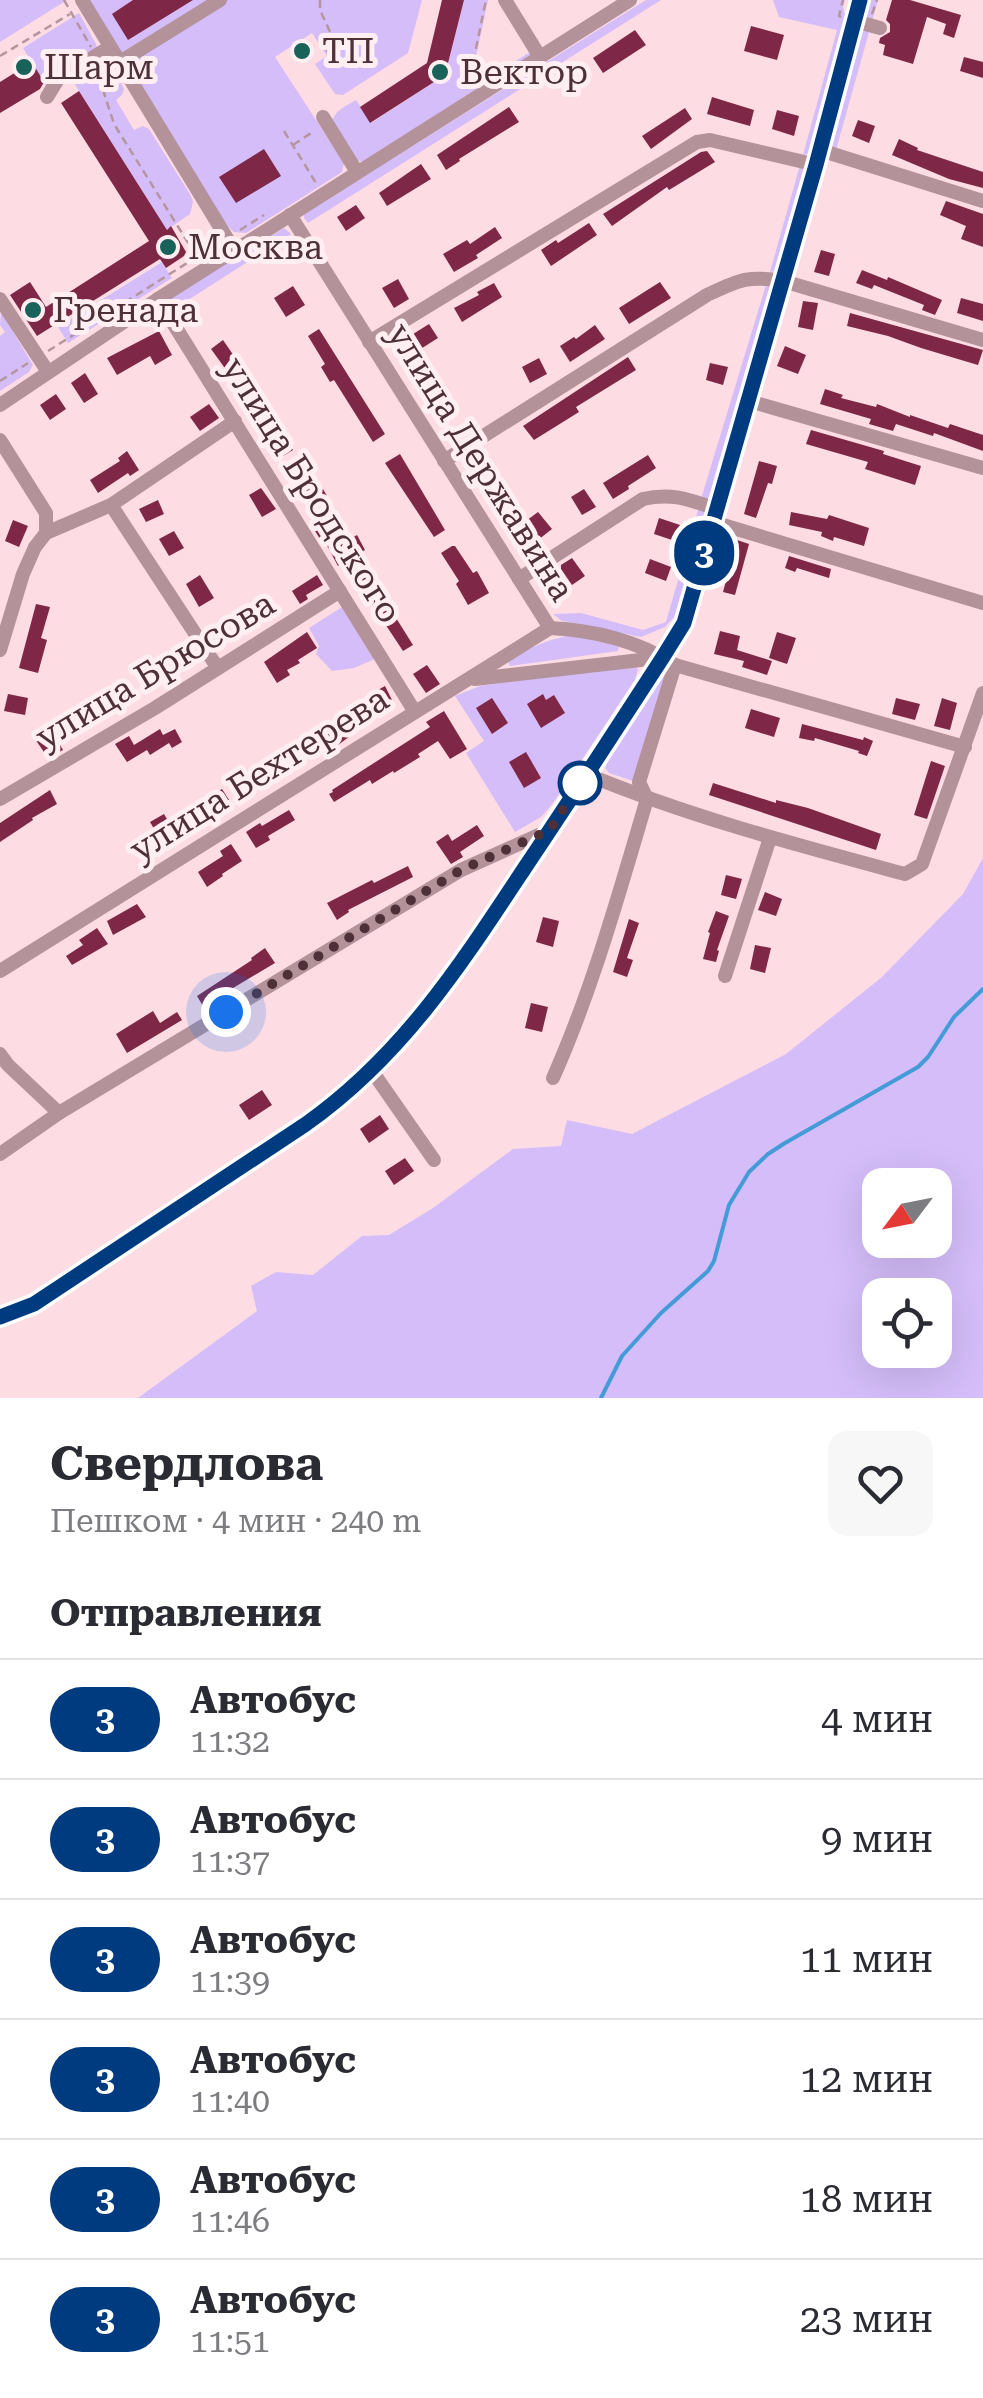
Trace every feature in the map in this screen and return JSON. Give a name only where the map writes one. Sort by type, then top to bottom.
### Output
[{"type":"street","points":[[82,0],[234,250]]},
{"type":"street","points":[[120,62],[220,0]]},
{"type":"street","points":[[505,0],[540,56]]},
{"type":"street","points":[[0,404],[234,250],[630,0]]},
{"type":"street","points":[[553,1078],[594,974],[647,799],[640,782],[669,661],[684,623],[750,401],[860,0]]},
{"type":"street","points":[[854,21],[880,28]]},
{"type":"street","points":[[47,97],[58,79],[110,47]]},
{"type":"street","points":[[323,121],[358,172]]},
{"type":"street","points":[[369,342],[697,142],[710,140],[818,158],[983,201]]},
{"type":"street","name":"улица Державина","points":[[290,215],[550,628],[592,632],[669,661],[965,747]]},
{"type":"street","points":[[444,461],[707,295],[742,279],[783,281],[983,340]]},
{"type":"street","name":"улица Бродского","points":[[158,299],[415,712]]},
{"type":"street","points":[[0,300],[48,372]]},
{"type":"street","points":[[750,401],[983,468]]},
{"type":"street","points":[[0,650],[24,574],[35,547],[46,533],[111,504],[235,421]]},
{"type":"street","points":[[0,440],[46,513],[46,533]]},
{"type":"street","points":[[519,580],[643,499],[662,494],[681,497],[715,515],[983,603]]},
{"type":"street","points":[[111,504],[217,667]]},
{"type":"street","name":"улица Брюсова","points":[[0,799],[155,708],[340,591]]},
{"type":"street","name":"улица Бехтерева","points":[[0,971],[550,628]]},
{"type":"street","points":[[472,679],[669,661]]},
{"type":"street","points":[[0,1317],[34,1304],[258,1156],[340,1100],[372,1071],[469,954],[586,774],[669,661]]},
{"type":"street","points":[[586,774],[647,799],[770,838],[905,874],[922,864],[983,693]]},
{"type":"street","points":[[0,1154],[59,1113],[461,870],[550,830]]},
{"type":"street","points":[[725,976],[770,838]]},
{"type":"street","points":[[0,1054],[59,1113]]},
{"type":"street","points":[[372,1071],[434,1160]]},
{"type":"path","points":[[64,0],[109,78],[104,93],[114,124],[197,257]]},
{"type":"path","points":[[320,0],[320,10],[336,45],[324,52]]},
{"type":"path","points":[[467,89],[486,0]]},
{"type":"path","points":[[0,56],[71,13]]},
{"type":"path","points":[[292,145],[323,121]]},
{"type":"path","points":[[284,130],[316,183]]},
{"type":"path","points":[[0,381],[217,244]]},
{"type":"shaded area","points":[[0,0],[67,0],[0,42]]},
{"type":"shaded area","points":[[89,0],[422,0],[408,53],[343,95],[335,94],[315,64],[327,56],[312,33],[275,57],[344,163],[342,172],[246,233],[234,232],[224,223]]},
{"type":"shaded area","points":[[464,0],[488,0],[469,90],[532,51],[531,56],[362,162],[357,160],[332,124],[335,116],[356,100],[371,123],[445,75]]},
{"type":"shaded area","points":[[646,0],[661,0],[308,223],[304,218],[304,214]]},
{"type":"shaded area","points":[[773,0],[845,0],[846,19],[811,153],[803,155],[837,30],[779,17]]},
{"type":"shaded area","points":[[867,0],[878,0],[836,150],[828,141]]},
{"type":"shaded area","points":[[79,13],[96,49],[45,85],[23,48]]},
{"type":"shaded area","points":[[97,62],[111,68],[119,79],[124,89],[116,100],[134,130],[143,126],[149,129],[191,196],[190,214],[167,230],[71,78]]},
{"type":"shaded area","points":[[800,165],[806,168],[806,175],[779,270],[770,272]]},
{"type":"shaded area","points":[[284,228],[291,234],[171,311],[167,300]]},
{"type":"shaded area","points":[[162,262],[172,278],[68,343],[58,327]]},
{"type":"shaded area","points":[[766,285],[772,287],[772,294],[714,494],[701,499]]},
{"type":"shaded area","points":[[1,312],[33,365],[29,372],[0,391],[0,336],[5,332],[0,325]]},
{"type":"shaded area","points":[[699,507],[707,510],[708,516],[677,614],[665,627],[641,637],[562,621],[553,614],[581,613],[643,630],[666,622]]},
{"type":"shaded area","points":[[342,607],[375,659],[354,668],[332,671],[316,654],[319,646],[309,628]]},
{"type":"shaded area","points":[[573,635],[602,639],[619,646],[618,651],[510,666],[508,662],[539,645]]},
{"type":"shaded area","points":[[630,663],[638,669],[635,680],[553,803],[541,817],[515,832],[466,753],[484,741],[455,696],[480,686]]},
{"type":"shaded area","points":[[663,670],[667,670],[633,781],[609,773],[605,768],[609,752]]},
{"type":"shaded area","points":[[983,858],[983,1398],[138,1398],[257,1311],[251,1286],[276,1272],[313,1275],[362,1236],[389,1235],[433,1208],[513,1149],[561,1146],[567,1120],[632,1134],[786,1054],[882,977],[963,894]]},
{"type":"building","points":[[133,0],[193,0],[128,40],[112,14]]},
{"type":"building","points":[[442,0],[464,0],[445,75],[370,123],[360,107],[427,63]]},
{"type":"building","points":[[892,0],[910,0],[961,15],[954,38],[943,34],[946,24],[927,17],[913,64],[883,55],[885,45],[879,43],[890,32],[886,20]]},
{"type":"building","points":[[751,26],[784,35],[777,60],[744,51]]},
{"type":"building","points":[[635,30],[646,45],[603,73],[593,58]]},
{"type":"building","points":[[964,57],[983,62],[983,78],[960,71]]},
{"type":"building","points":[[32,62],[44,82],[40,89],[0,113],[0,82]]},
{"type":"building","points":[[79,91],[167,230],[171,226],[186,252],[166,268],[160,259],[37,336],[10,295],[30,282],[46,307],[149,241],[61,103]]},
{"type":"building","points":[[712,97],[754,110],[750,126],[707,114]]},
{"type":"building","points":[[509,107],[519,122],[446,170],[437,155]]},
{"type":"building","points":[[685,108],[692,119],[651,149],[642,136]]},
{"type":"building","points":[[777,110],[799,116],[794,136],[772,129]]},
{"type":"building","points":[[858,120],[875,126],[869,143],[852,136]]},
{"type":"building","points":[[899,139],[917,150],[983,172],[983,188],[949,179],[892,155]]},
{"type":"building","points":[[264,149],[281,176],[236,203],[219,177]]},
{"type":"building","points":[[707,151],[715,162],[669,190],[667,187],[612,226],[603,214],[701,152]]},
{"type":"building","points":[[421,164],[431,179],[387,206],[379,193]]},
{"type":"building","points":[[946,201],[983,214],[983,247],[961,239],[966,226],[940,215]]},
{"type":"building","points":[[356,205],[365,218],[346,231],[337,217]]},
{"type":"building","points":[[589,223],[597,235],[551,266],[541,250]]},
{"type":"building","points":[[495,227],[502,238],[454,272],[443,254],[467,240],[470,244]]},
{"type":"building","points":[[821,250],[835,254],[829,276],[814,272]]},
{"type":"building","points":[[862,270],[942,300],[935,315],[922,310],[924,305],[874,285],[872,289],[856,283]]},
{"type":"building","points":[[398,279],[409,299],[394,308],[382,288]]},
{"type":"building","points":[[660,282],[671,298],[629,324],[619,308]]},
{"type":"building","points":[[494,283],[502,297],[462,322],[454,308]]},
{"type":"building","points":[[293,286],[305,305],[286,317],[274,298]]},
{"type":"building","points":[[961,298],[983,304],[983,321],[957,313]]},
{"type":"building","points":[[803,301],[818,303],[813,330],[798,327]]},
{"type":"building","points":[[850,313],[983,350],[978,365],[847,326]]},
{"type":"building","points":[[429,324],[438,338],[419,350],[410,336]]},
{"type":"building","points":[[595,325],[605,339],[570,362],[560,346]]},
{"type":"building","points":[[319,329],[385,434],[373,442],[334,380],[330,382],[321,367],[325,364],[308,336]]},
{"type":"building","points":[[159,331],[172,355],[155,365],[150,356],[117,375],[107,358]]},
{"type":"building","points":[[223,340],[254,385],[243,393],[211,349]]},
{"type":"building","points":[[785,346],[806,355],[798,374],[777,366]]},
{"type":"building","points":[[628,357],[636,370],[576,407],[579,412],[534,440],[523,426]]},
{"type":"building","points":[[539,358],[547,374],[530,383],[522,367]]},
{"type":"building","points":[[710,363],[728,367],[723,385],[706,380]]},
{"type":"building","points":[[85,373],[98,394],[84,403],[71,383]]},
{"type":"building","points":[[825,389],[843,395],[841,398],[876,407],[877,404],[910,417],[983,435],[983,451],[896,424],[893,431],[869,424],[871,419],[820,404]]},
{"type":"building","points":[[56,394],[66,409],[50,420],[40,405]]},
{"type":"building","points":[[209,404],[219,418],[200,431],[190,417]]},
{"type":"building","points":[[262,404],[293,450],[281,457],[252,410]]},
{"type":"building","points":[[811,430],[921,466],[915,485],[865,469],[868,462],[806,444]]},
{"type":"building","points":[[127,451],[139,470],[98,493],[90,480],[120,461],[118,458]]},
{"type":"building","points":[[400,454],[445,530],[434,537],[385,463]]},
{"type":"building","points":[[648,455],[656,468],[613,499],[603,483]]},
{"type":"building","points":[[759,461],[777,466],[756,518],[744,514]]},
{"type":"building","points":[[302,465],[318,493],[323,489],[328,498],[314,508],[290,472]]},
{"type":"building","points":[[261,488],[276,509],[262,517],[249,495]]},
{"type":"building","points":[[584,489],[596,507],[582,515],[571,497]]},
{"type":"building","points":[[158,500],[164,514],[146,522],[139,509]]},
{"type":"building","points":[[538,512],[552,529],[535,540],[522,524]]},
{"type":"building","points":[[791,512],[827,519],[829,515],[869,528],[864,546],[834,537],[833,541],[821,536],[822,532],[789,525]]},
{"type":"building","points":[[659,518],[683,526],[678,542],[654,534]]},
{"type":"building","points":[[13,520],[28,526],[19,547],[5,541]]},
{"type":"building","points":[[327,524],[340,545],[357,535],[365,550],[361,552],[375,575],[371,578],[413,645],[403,651],[344,562],[338,566],[315,531]]},
{"type":"building","points":[[174,531],[184,548],[169,556],[159,539]]},
{"type":"building","points":[[737,540],[749,544],[735,595],[723,592]]},
{"type":"building","points":[[452,546],[473,573],[477,571],[489,593],[468,605],[456,584],[459,581],[441,553]]},
{"type":"building","points":[[789,556],[831,569],[829,578],[785,568]]},
{"type":"building","points":[[572,558],[585,576],[572,585],[561,565]]},
{"type":"building","points":[[650,559],[671,567],[666,581],[645,573]]},
{"type":"building","points":[[200,575],[214,598],[199,607],[186,584]]},
{"type":"building","points":[[317,575],[323,585],[306,595],[308,599],[300,604],[292,591]]},
{"type":"building","points":[[36,604],[50,607],[41,638],[47,640],[38,673],[19,668]]},
{"type":"building","points":[[720,631],[740,636],[737,650],[772,661],[767,675],[742,667],[744,661],[714,654]]},
{"type":"building","points":[[307,632],[317,648],[298,660],[300,663],[287,670],[290,675],[277,683],[264,662]]},
{"type":"building","points":[[777,632],[796,638],[787,664],[769,658]]},
{"type":"building","points":[[427,665],[440,684],[426,693],[413,674]]},
{"type":"building","points":[[385,686],[395,706],[377,716],[367,696]]},
{"type":"building","points":[[8,694],[28,698],[25,715],[4,711]]},
{"type":"building","points":[[543,694],[546,700],[554,695],[565,713],[541,728],[527,704]]},
{"type":"building","points":[[492,698],[508,723],[492,734],[476,708]]},
{"type":"building","points":[[896,698],[920,704],[915,720],[892,714]]},
{"type":"building","points":[[942,698],[957,703],[950,730],[934,726]]},
{"type":"building","points":[[751,709],[780,718],[774,737],[745,728]]},
{"type":"building","points":[[444,711],[467,749],[450,759],[438,741],[394,773],[372,784],[370,780],[334,802],[329,794],[332,790],[430,727],[426,722]]},
{"type":"building","points":[[351,713],[361,728],[338,745],[336,742],[295,766],[290,758],[330,733],[327,729]]},
{"type":"building","points":[[802,724],[873,741],[867,756],[815,738],[799,738]]},
{"type":"building","points":[[49,726],[63,750],[48,758],[33,736]]},
{"type":"building","points":[[160,729],[163,735],[175,729],[182,742],[172,748],[169,743],[150,755],[147,750],[127,762],[115,744],[129,736],[134,745]]},
{"type":"building","points":[[526,752],[541,778],[524,788],[509,762]]},
{"type":"building","points":[[931,761],[945,766],[927,819],[914,815]]},
{"type":"building","points":[[261,767],[270,781],[248,795],[239,782]]},
{"type":"building","points":[[713,783],[776,803],[808,808],[881,834],[876,850],[709,795]]},
{"type":"building","points":[[222,789],[231,803],[166,849],[150,822],[164,814],[171,826],[206,806],[203,802]]},
{"type":"building","points":[[50,790],[57,804],[0,842],[0,823]]},
{"type":"building","points":[[289,810],[295,820],[256,848],[246,832]]},
{"type":"building","points":[[477,825],[484,836],[460,852],[463,857],[451,864],[436,842],[448,834],[452,841]]},
{"type":"building","points":[[231,844],[242,861],[207,887],[198,872],[223,856],[220,851]]},
{"type":"building","points":[[408,866],[413,877],[348,910],[337,920],[327,903]]},
{"type":"building","points":[[726,875],[742,879],[736,899],[721,895]]},
{"type":"building","points":[[765,892],[782,899],[776,916],[758,910]]},
{"type":"building","points":[[137,904],[146,917],[113,935],[107,921]]},
{"type":"building","points":[[716,911],[729,916],[716,962],[703,959]]},
{"type":"building","points":[[543,917],[559,921],[553,947],[536,942]]},
{"type":"building","points":[[629,919],[639,923],[627,958],[633,960],[627,977],[613,972]]},
{"type":"building","points":[[97,928],[108,944],[72,965],[66,956],[83,945],[79,940]]},
{"type":"building","points":[[755,945],[771,948],[765,973],[750,969]]},
{"type":"building","points":[[265,948],[275,963],[203,1006],[197,996]]},
{"type":"building","points":[[531,1003],[548,1007],[542,1032],[525,1028]]},
{"type":"building","points":[[153,1011],[160,1023],[177,1012],[182,1020],[127,1053],[116,1034]]},
{"type":"building","points":[[262,1090],[272,1105],[249,1120],[239,1105]]},
{"type":"building","points":[[380,1115],[389,1129],[369,1143],[360,1129]]},
{"type":"building","points":[[405,1158],[414,1171],[394,1185],[385,1171]]},
{"type":"waterway","points":[[601,1398],[622,1356],[661,1313],[708,1271],[729,1205],[749,1172],[785,1143],[918,1067],[954,1017],[983,989]]},
{"type":"bus line","name":"3","points":[[0,1317],[34,1304],[306,1124],[372,1071],[469,954],[663,657],[684,623],[750,401],[860,0]]},
{"type":"place","name":"ТП","points":[[302,51]]},
{"type":"place","name":"Шарм","points":[[24,67]]},
{"type":"place","name":"Вектор","points":[[440,72]]},
{"type":"place","name":"Москва","points":[[168,247]]},
{"type":"place","name":"Гренада","points":[[33,310]]},
{"type":"route","points":[[226,1012],[461,870],[550,830],[580,783]]}]
